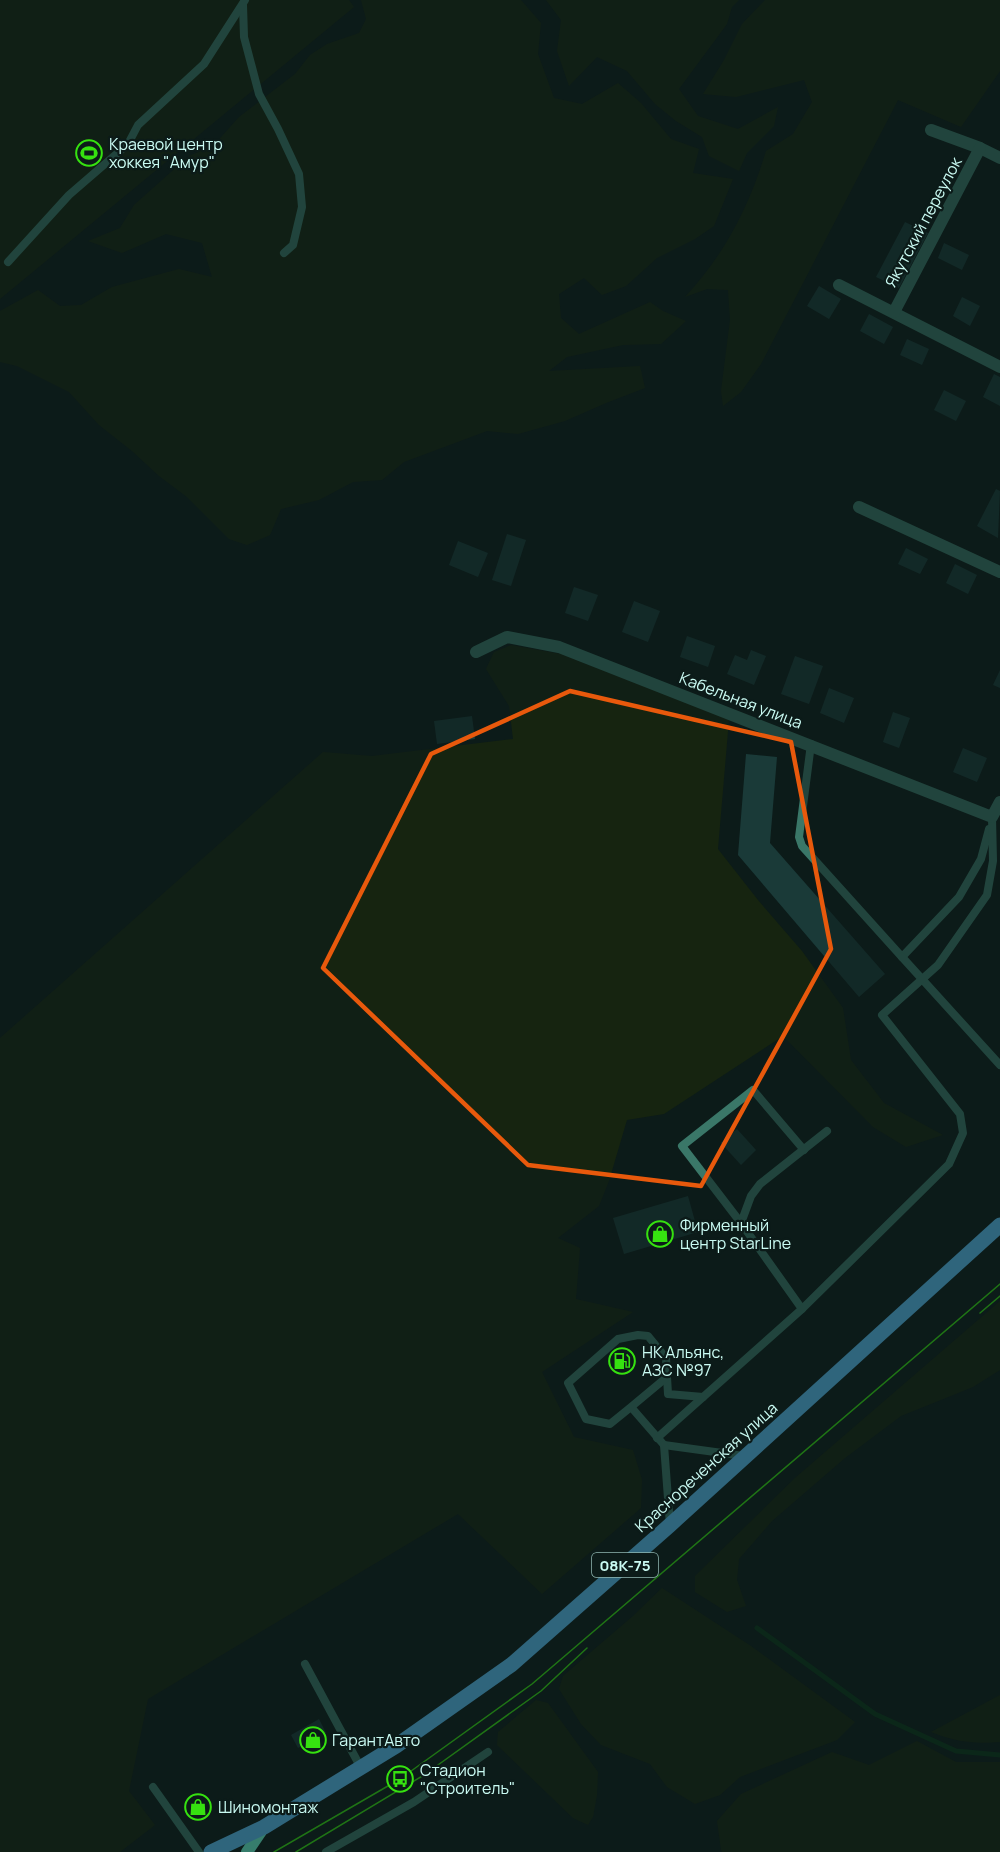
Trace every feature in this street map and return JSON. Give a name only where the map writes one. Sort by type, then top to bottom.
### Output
[{"type":"main road","name":"Краснореченская улица","points":[[211,1852],[264,1827],[361,1768],[511,1665],[670,1525],[1000,1225]]},
{"type":"street","points":[[932,130],[1000,158]]},
{"type":"street","name":"Якутский переулок","points":[[894,312],[980,148]]},
{"type":"street","points":[[839,285],[1000,366]]},
{"type":"street","points":[[859,507],[1000,572]]},
{"type":"street","name":"Кабельная улица","points":[[476,652],[507,637],[559,648],[811,744],[992,817]]},
{"type":"street","points":[[992,817],[1000,801]]},
{"type":"street","points":[[247,1852],[264,1827]]},
{"type":"lane","points":[[244,2],[244,37],[259,94],[299,174],[302,207],[292,245],[284,253]]},
{"type":"lane","points":[[8,262],[69,195],[128,144],[138,125],[204,64],[244,2]]},
{"type":"lane","points":[[811,744],[799,837],[802,846],[1000,1065]]},
{"type":"lane","points":[[902,957],[959,897],[981,859],[992,817]]},
{"type":"lane","points":[[657,1438],[802,1309],[949,1164],[963,1133],[960,1114],[882,1015],[938,965],[987,895],[993,861],[992,817]]},
{"type":"lane","points":[[802,1309],[741,1223],[682,1146],[753,1090],[804,1150]]},
{"type":"lane","points":[[741,1223],[751,1196],[760,1184],[827,1131]]},
{"type":"lane","points":[[667,1377],[610,1424],[586,1419],[568,1383],[618,1340],[648,1335],[666,1358],[668,1394],[702,1397]]},
{"type":"lane","points":[[631,1407],[664,1445],[745,1456]]},
{"type":"lane","points":[[664,1445],[670,1525]]},
{"type":"lane","points":[[305,1665],[361,1768]]},
{"type":"lane","points":[[326,1852],[414,1802],[488,1752]]},
{"type":"lane","points":[[153,1787],[199,1852]]},
{"type":"highlighted area","points":[[570,691],[791,742],[831,949],[701,1186],[528,1165],[323,968],[431,754]]},
{"type":"green space","name":"Краевой центр хоккея \"Амур\"","points":[[0,0],[349,0],[354,7],[0,299]]},
{"type":"green space","points":[[361,0],[521,0],[541,23],[538,54],[554,98],[582,104],[618,83],[641,103],[671,139],[699,149],[693,173],[733,179],[714,226],[695,239],[657,258],[626,286],[602,295],[584,278],[559,294],[561,318],[579,334],[650,302],[663,311],[686,321],[661,344],[623,345],[567,357],[549,371],[640,366],[645,388],[565,421],[518,434],[487,431],[404,462],[382,480],[353,482],[319,500],[281,509],[270,535],[247,545],[229,539],[187,497],[99,425],[69,392],[17,366],[0,362],[0,311],[38,290],[60,306],[81,305],[112,287],[179,269],[212,277],[202,243],[166,234],[122,253],[88,241],[120,228],[134,205],[189,156],[214,145],[239,117],[295,74],[310,55],[327,44],[359,33],[366,19]]},
{"type":"green space","points":[[546,0],[739,0],[732,7],[727,24],[679,89],[698,116],[738,129],[778,107],[774,126],[747,153],[739,171],[709,156],[702,137],[676,121],[655,104],[627,71],[597,57],[569,86],[557,51],[561,20]]},
{"type":"green space","points":[[765,0],[1000,0],[1000,71],[961,127],[898,100],[761,364],[741,392],[723,406],[721,391],[730,320],[728,290],[707,289],[685,297],[712,264],[734,229],[752,191],[766,151],[793,134],[812,102],[804,80],[736,97],[703,94],[742,24]]},
{"type":"green space","points":[[511,645],[561,654],[729,720],[718,849],[802,951],[843,1008],[851,1060],[884,1103],[943,1135],[906,1147],[873,1127],[783,1036],[664,1114],[627,1120],[599,1206],[558,1238],[580,1248],[576,1299],[633,1312],[542,1372],[574,1437],[633,1450],[642,1480],[641,1508],[542,1594],[458,1514],[148,1699],[129,1791],[155,1825],[120,1852],[0,1852],[0,1038],[323,752],[372,756],[513,739],[509,706],[486,669],[494,652]]},
{"type":"green space","points":[[1000,1301],[1000,1370],[973,1387],[901,1416],[845,1458],[772,1521],[739,1559],[737,1580],[746,1606],[727,1612],[695,1592],[695,1576],[795,1478]]},
{"type":"green space","points":[[662,1588],[751,1646],[855,1722],[837,1740],[740,1777],[720,1795],[695,1804],[667,1787],[650,1764],[601,1745],[581,1724],[559,1689],[563,1676]]},
{"type":"green space","points":[[1000,1695],[1000,1742],[965,1742],[931,1732]]},
{"type":"green space","points":[[536,1700],[548,1703],[598,1772],[593,1817],[588,1825],[573,1818],[497,1745],[498,1732]]},
{"type":"green space","points":[[917,1741],[956,1762],[1000,1762],[1000,1852],[722,1852],[717,1821],[741,1794],[832,1752],[869,1765]]},
{"type":"building","points":[[905,222],[928,233],[899,288],[876,277]]},
{"type":"building","points":[[944,243],[969,255],[962,270],[938,258]]},
{"type":"building","points":[[819,286],[841,299],[829,319],[807,306]]},
{"type":"building","points":[[962,297],[980,306],[970,326],[953,316]]},
{"type":"building","points":[[869,314],[893,327],[884,344],[860,331]]},
{"type":"building","points":[[907,339],[929,349],[922,365],[900,355]]},
{"type":"building","points":[[994,374],[1000,377],[1000,406],[983,397]]},
{"type":"building","points":[[944,390],[966,401],[956,421],[934,410]]},
{"type":"building","points":[[996,489],[1000,491],[998,538],[977,526]]},
{"type":"building","points":[[507,534],[526,540],[511,586],[492,580]]},
{"type":"building","points":[[458,541],[488,553],[478,577],[449,565]]},
{"type":"building","points":[[906,548],[928,559],[920,574],[898,564]]},
{"type":"building","points":[[955,564],[977,575],[968,594],[946,583]]},
{"type":"building","points":[[574,587],[598,595],[588,621],[565,613]]},
{"type":"building","points":[[634,601],[660,611],[648,642],[622,632]]},
{"type":"building","points":[[687,636],[715,646],[708,667],[680,657]]},
{"type":"building","points":[[751,650],[766,656],[754,685],[727,674],[735,655],[747,660]]},
{"type":"building","points":[[795,656],[823,666],[809,704],[781,694]]},
{"type":"building","points":[[1000,670],[1000,688],[993,685]]},
{"type":"building","points":[[829,688],[854,698],[844,723],[820,713]]},
{"type":"building","points":[[893,712],[910,718],[899,748],[883,742]]},
{"type":"building","points":[[472,716],[475,739],[437,744],[434,721]]},
{"type":"building","points":[[963,748],[987,758],[977,782],[953,772]]},
{"type":"building","points":[[746,754],[777,757],[770,843],[885,974],[859,997],[738,855]]},
{"type":"building","points":[[737,1129],[756,1150],[741,1165],[721,1143]]},
{"type":"building","points":[[688,1196],[698,1232],[624,1254],[613,1218]]},
{"type":"building","points":[[625,1347],[637,1362],[623,1373],[611,1359]]},
{"type":"building","points":[[319,1719],[326,1733],[298,1748],[291,1735]]},
{"type":"building","name":"Шиномонтаж","points":[[201,1793],[211,1810],[194,1820],[184,1803]]},
{"type":"waterway","points":[[757,1628],[875,1714],[956,1751],[1000,1755]]},
{"type":"tram line","points":[[274,1852],[400,1779],[532,1684],[1000,1284]]},
{"type":"tram line","points":[[980,1313],[1000,1296]]},
{"type":"tram line","points":[[296,1852],[424,1775],[541,1691],[587,1648]]},
{"type":"place","name":"Краевой центр хоккея \"Амур\"","points":[[89,153]]},
{"type":"place","name":"Фирменный центр StarLine","points":[[660,1234]]},
{"type":"place","name":"НК Альянс, АЗС №97","points":[[622,1361]]},
{"type":"place","name":"ГарантАвто","points":[[313,1740]]},
{"type":"place","name":"Стадион \"Строитель\"","points":[[400,1779]]},
{"type":"place","name":"Шиномонтаж","points":[[198,1807]]}]
